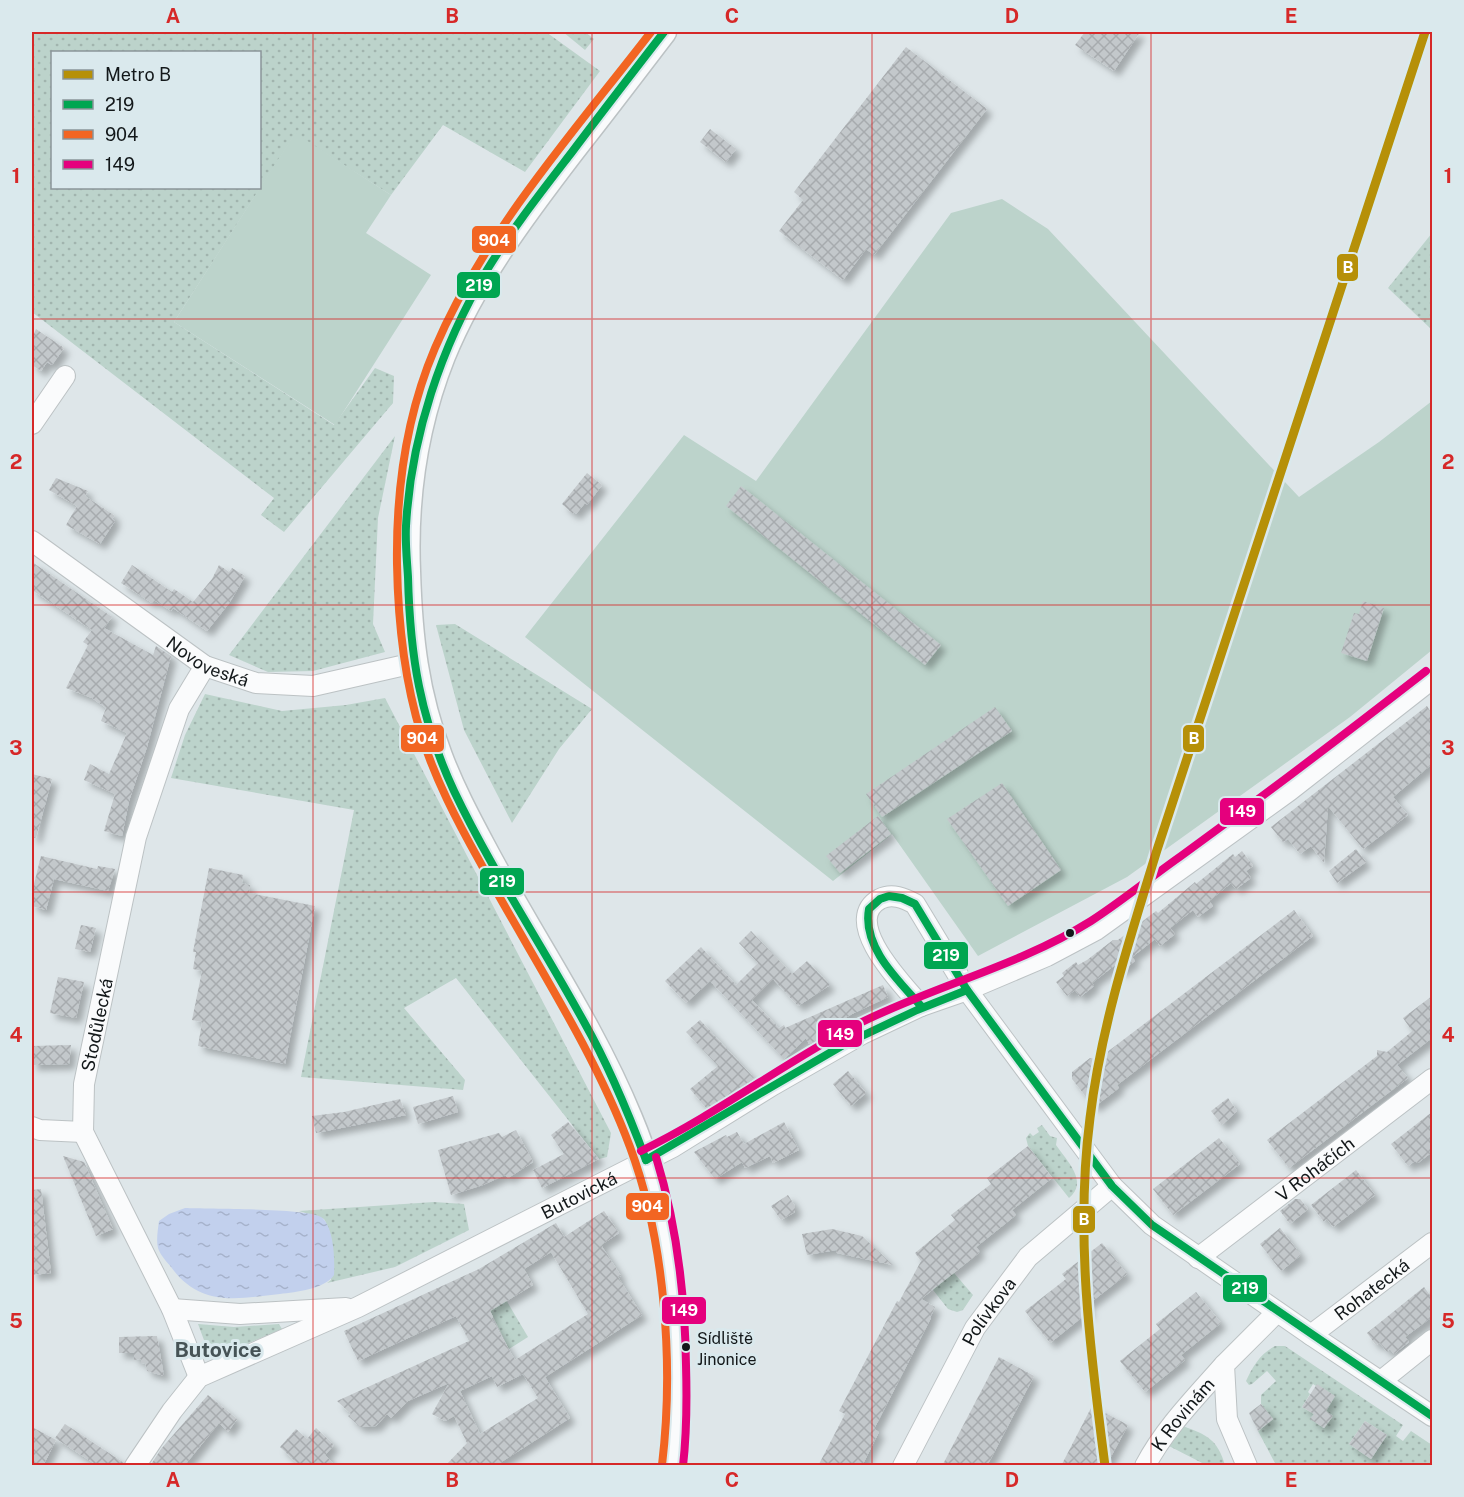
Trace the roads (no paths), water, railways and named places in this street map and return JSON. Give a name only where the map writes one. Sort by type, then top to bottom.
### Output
[{"type":"main road","points":[[664,32],[541,192],[494,258],[466,306],[443,356],[428,404],[415,453],[406,527],[414,663],[434,738],[461,805],[608,1068],[631,1120],[656,1192],[667,1249],[675,1312],[678,1429],[672,1466]]},
{"type":"street","points":[[32,424],[65,376]]},
{"type":"street","name":"Novoveská","points":[[32,541],[205,666],[256,683],[313,686],[414,663]]},
{"type":"street","name":"Stodůlecká","points":[[199,1377],[172,1309],[84,1132],[84,1084],[136,837],[179,709],[205,666]]},
{"type":"street","name":"Butovická","points":[[135,1466],[172,1411],[199,1377],[358,1307],[674,1146],[862,1034],[921,1006],[967,990],[1047,956],[1096,930],[1289,791],[1432,679]]},
{"type":"street","points":[[921,1006],[881,956],[868,931],[868,914],[876,902],[883,897],[905,898],[915,904],[967,990],[1112,1186],[1152,1225],[1432,1416]]},
{"type":"street","name":"V Roháčích","points":[[1198,1258],[1432,1079]]},
{"type":"street","points":[[32,1127],[40,1130],[84,1132]]},
{"type":"street","name":"Polívkova","points":[[903,1466],[975,1328],[1021,1266],[1028,1257],[1112,1186]]},
{"type":"street","name":"Rohatecká","points":[[1311,1335],[1432,1243]]},
{"type":"street","name":"Butovická","points":[[172,1309],[240,1314],[358,1307]]},
{"type":"street","name":"K Rovinám","points":[[1145,1466],[1152,1452],[1176,1420],[1224,1365],[1277,1312]]},
{"type":"street","points":[[1381,1381],[1432,1340]]},
{"type":"street","points":[[1224,1365],[1227,1419],[1246,1466]]},
{"type":"water","points":[[185,1208],[278,1210],[321,1217],[331,1235],[334,1275],[324,1284],[310,1289],[248,1298],[220,1297],[194,1289],[182,1280],[166,1261],[157,1245],[159,1221]]},
{"type":"metro line","name":"B","points":[[1105,1466],[1094,1379],[1084,1248],[1086,1162],[1090,1118],[1101,1050],[1117,983],[1157,850],[1425,32]]},
{"type":"place","name":"Sídliště Jinonice","points":[[686,1347]]},
{"type":"district","name":"Butovice","points":[[218,1349]]}]
